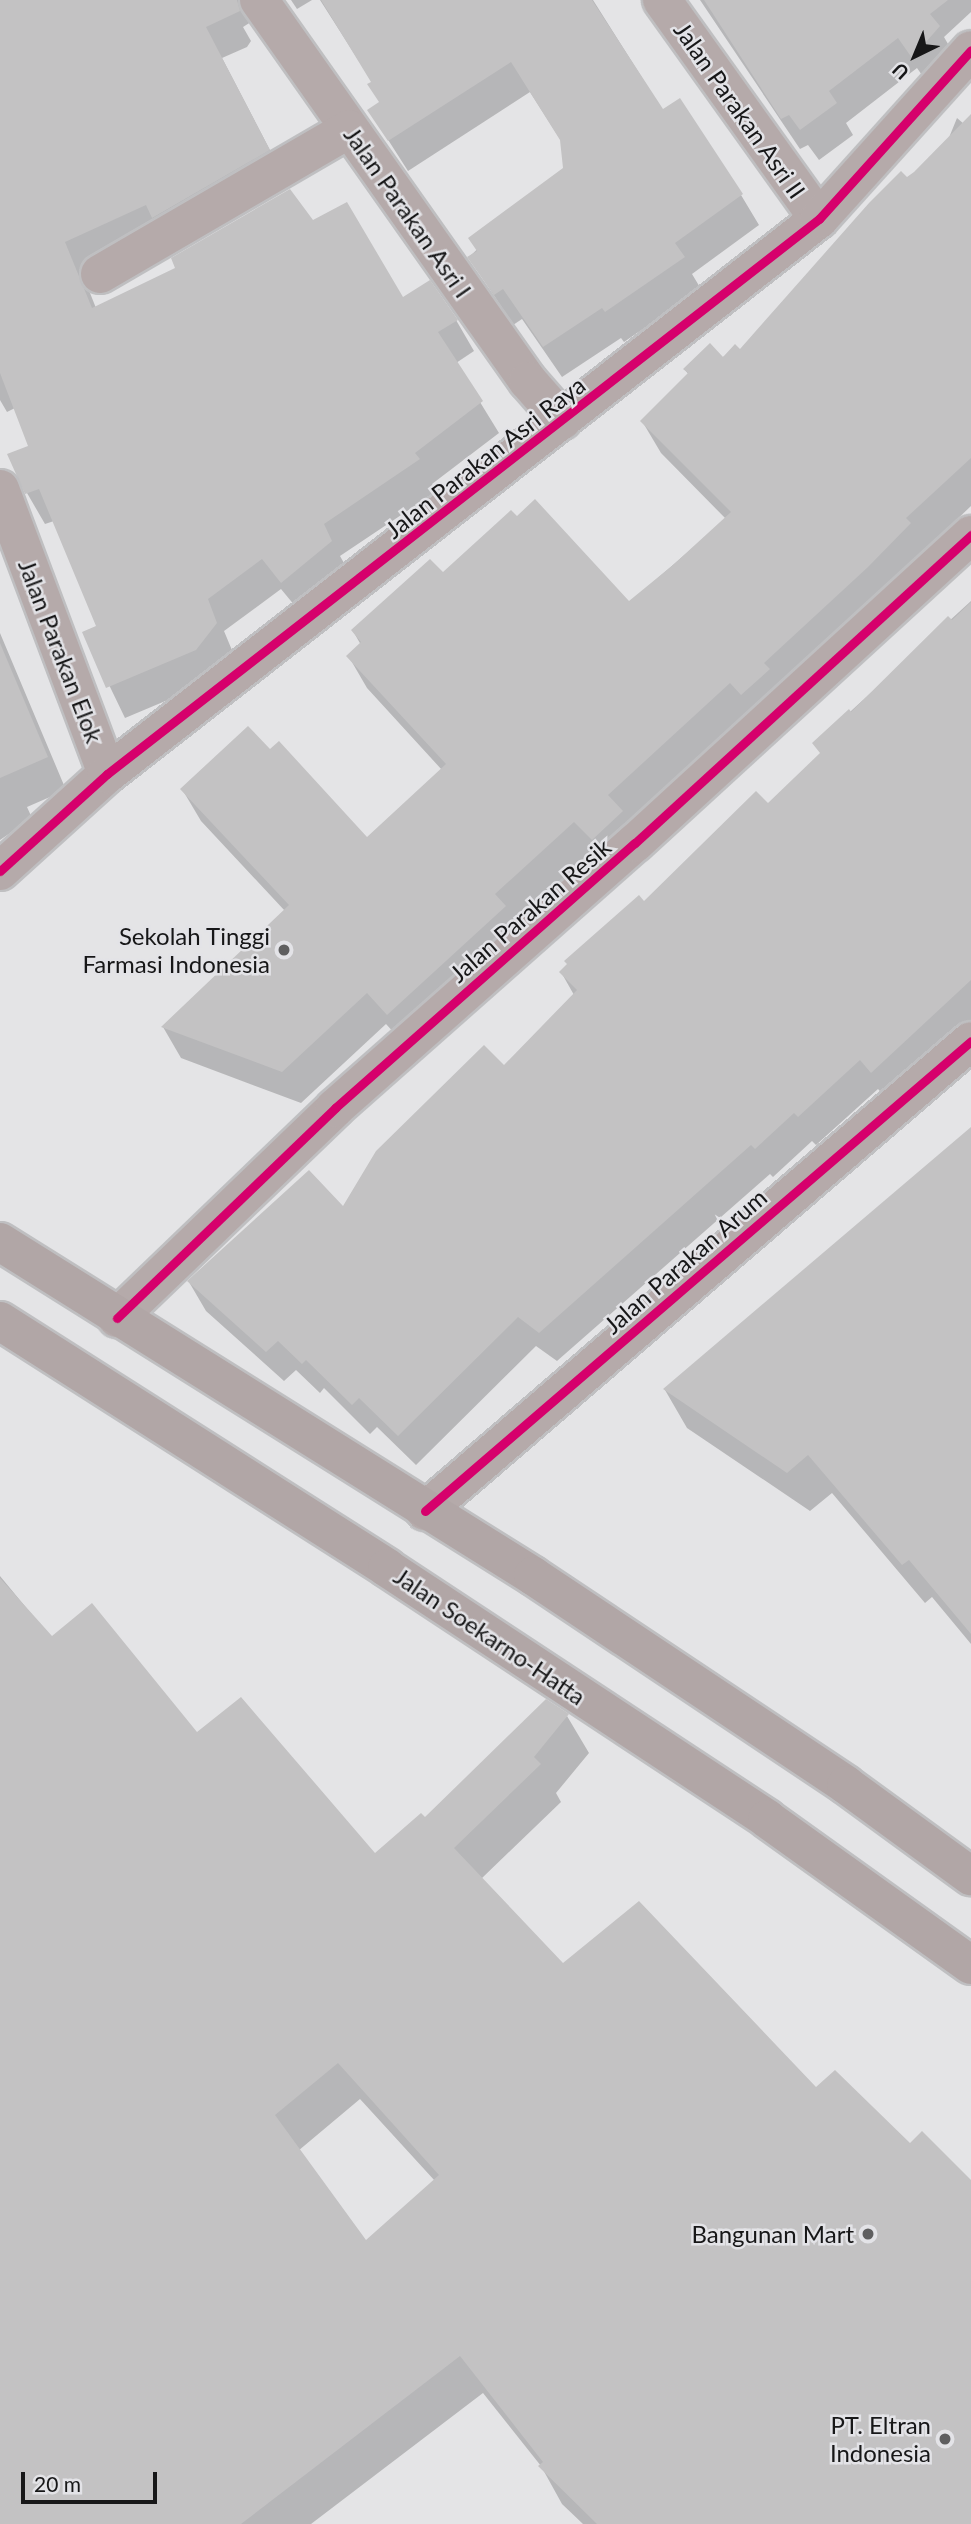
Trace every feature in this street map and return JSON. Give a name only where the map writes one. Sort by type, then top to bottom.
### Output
[{"type":"highway","points":[[0,1242],[694,1682],[971,1875]]},
{"type":"highway","name":"Jalan Soekarno-Hatta","points":[[0,1321],[376,1560],[755,1812],[971,1965]]},
{"type":"street","name":"Jalan Parakan Asri I","points":[[259,0],[528,381],[562,420]]},
{"type":"street","name":"Jalan Parakan Asri II","points":[[662,0],[819,219]]},
{"type":"street","name":"Jalan Parakan Asri Raya","points":[[0,871],[107,774],[819,219],[971,50]]},
{"type":"street","points":[[100,274],[349,129]]},
{"type":"street","name":"Jalan Parakan Elok","points":[[0,489],[107,774]]},
{"type":"street","name":"Jalan Parakan Resik","points":[[117,1318],[335,1108],[635,843],[971,535]]},
{"type":"street","name":"Jalan Parakan Arum","points":[[425,1511],[971,1041]]},
{"type":"building","points":[[0,0],[237,0],[240,11],[206,27],[270,150],[152,218],[146,205],[65,242],[92,308],[175,268],[171,258],[290,189],[313,220],[347,202],[403,297],[430,280],[458,320],[438,332],[483,401],[415,453],[420,459],[324,524],[332,541],[281,583],[262,559],[208,599],[217,623],[196,650],[106,688],[82,632],[96,626],[39,489],[25,494],[7,454],[28,446],[0,373]]},
{"type":"building","points":[[321,0],[592,0],[663,109],[680,98],[743,194],[675,243],[685,257],[605,312],[602,308],[543,347],[503,289],[494,295],[467,257],[477,251],[468,238],[563,168],[560,140],[511,62],[388,141],[367,110],[379,102],[367,84],[371,82]]},
{"type":"building","points":[[704,0],[948,0],[930,14],[940,26],[912,58],[898,38],[829,91],[837,103],[800,130],[789,115],[781,119]]},
{"type":"building","points":[[971,114],[971,458],[906,518],[911,523],[868,567],[764,663],[770,669],[741,695],[730,683],[608,795],[623,811],[592,840],[574,822],[495,894],[506,906],[387,1015],[367,993],[282,1072],[161,1027],[289,905],[180,789],[248,726],[270,749],[279,741],[367,837],[446,764],[346,656],[361,642],[351,630],[430,559],[443,572],[511,510],[517,516],[535,499],[629,601],[673,565],[731,512],[640,421],[688,373],[683,369],[710,343],[723,357],[735,344],[740,349],[869,203],[901,171],[907,177],[914,172]]},
{"type":"building","points":[[971,602],[971,980],[871,1073],[860,1060],[798,1117],[794,1113],[755,1149],[751,1145],[539,1333],[518,1317],[398,1436],[359,1398],[352,1405],[306,1360],[302,1364],[278,1341],[266,1352],[187,1281],[309,1170],[343,1206],[376,1151],[484,1045],[504,1065],[577,990],[559,972],[567,964],[564,961],[639,895],[644,901],[756,791],[768,803],[820,753],[812,743],[849,709],[851,712],[948,616],[952,620]]},
{"type":"building","points":[[0,643],[48,757],[0,778]]},
{"type":"building","points":[[971,1127],[971,1634],[909,1560],[902,1565],[808,1455],[787,1473],[663,1389]]},
{"type":"building","points":[[0,1578],[52,1636],[92,1603],[197,1732],[241,1697],[375,1853],[421,1813],[425,1817],[546,1699],[569,1714],[534,1757],[541,1764],[454,1848],[563,1963],[639,1901],[816,2087],[835,2070],[910,2143],[922,2131],[971,2180],[971,2524],[597,2524],[538,2466],[543,2462],[460,2356],[241,2524],[0,2524]],"holes":[[[338,2063],[439,2175],[366,2240],[275,2115]]]},
{"type":"cycle path","points":[[0,871],[107,774],[819,219],[971,50]]},
{"type":"cycle path","points":[[117,1318],[335,1108],[635,843],[971,535]]},
{"type":"cycle path","points":[[425,1511],[971,1041]]},
{"type":"place","name":"Sekolah Tinggi Farmasi Indonesia","points":[[284,950]]},
{"type":"place","name":"Bangunan Mart","points":[[868,2234]]},
{"type":"place","name":"PT. Eltran Indonesia","points":[[945,2439]]}]
